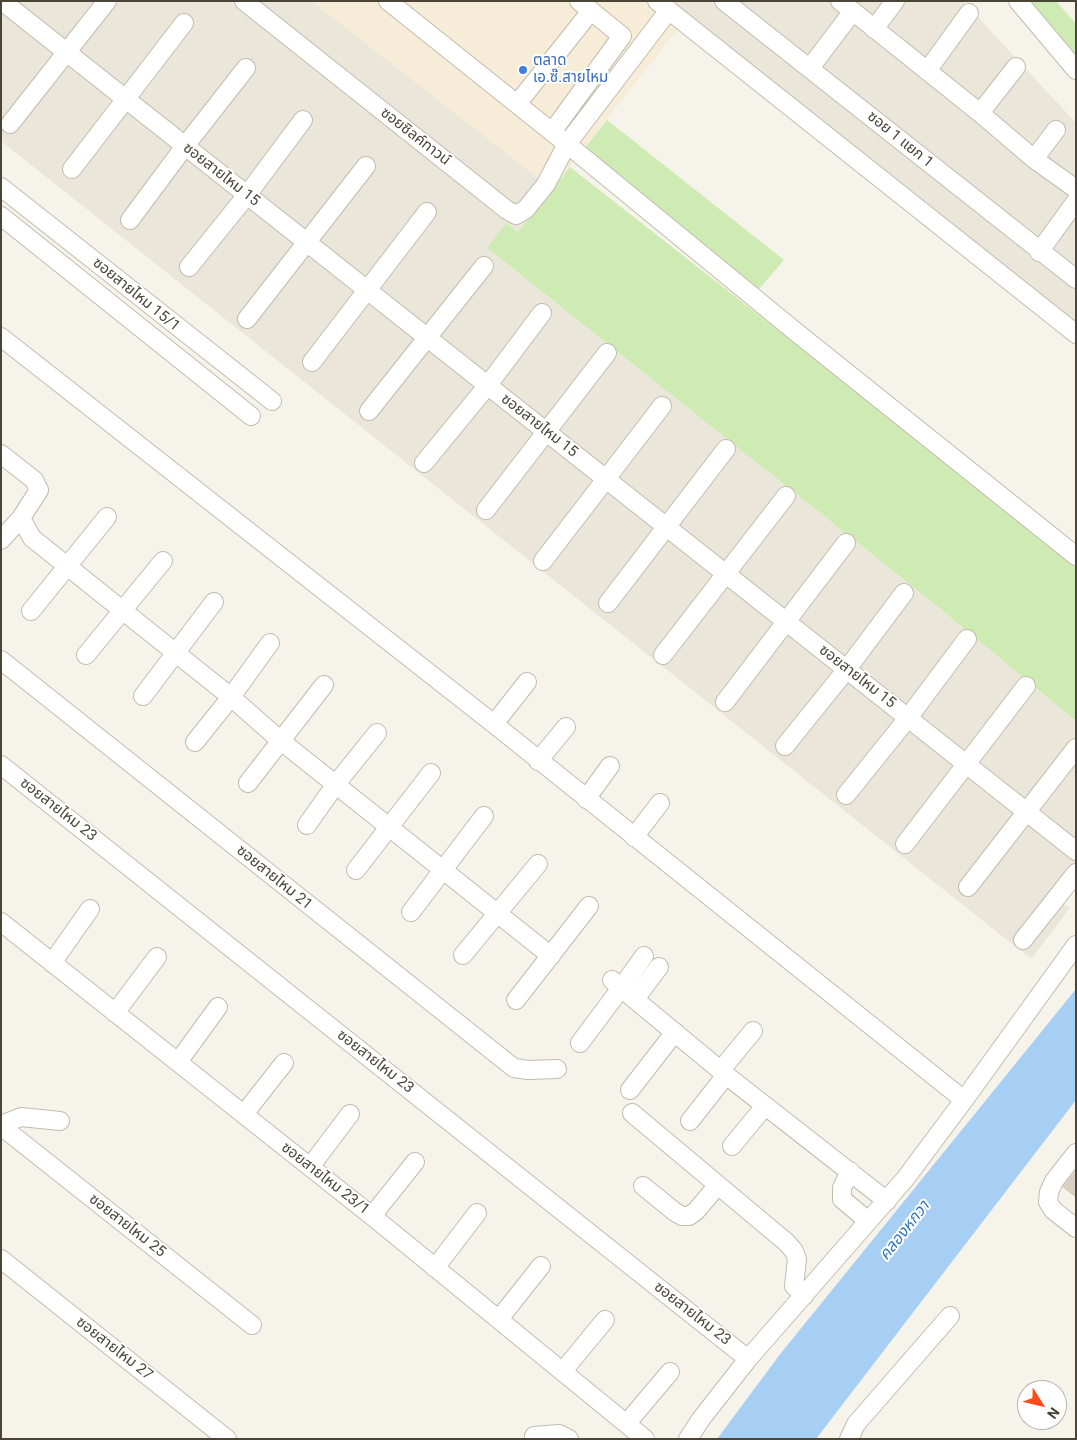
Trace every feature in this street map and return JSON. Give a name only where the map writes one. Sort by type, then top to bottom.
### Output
[{"type":"street","points":[[10,124],[107,1]]},
{"type":"street","name":"ซอยซิลค์ทาวน์","points":[[244,1],[506,210],[516,215],[526,209],[546,184],[567,144]]},
{"type":"street","points":[[388,1],[1076,556]]},
{"type":"street","name":"ซอย 1 แยก 1","points":[[724,1],[1039,252],[1076,279]]},
{"type":"street","points":[[874,29],[895,1]]},
{"type":"street","points":[[1018,1],[1076,70]]},
{"type":"street","name":"ซอยสายไหม 15","points":[[5,5],[67,52],[1076,851]]},
{"type":"street","points":[[517,104],[585,6],[622,36],[552,132]]},
{"type":"street","points":[[567,144],[663,6],[1076,334]]},
{"type":"street","points":[[810,68],[846,6],[980,113],[1034,159],[1076,189]]},
{"type":"street","points":[[927,71],[969,13]]},
{"type":"street","points":[[72,169],[184,23]]},
{"type":"street","points":[[980,113],[1016,67]]},
{"type":"street","points":[[130,220],[246,68]]},
{"type":"street","points":[[189,266],[247,195],[303,120]]},
{"type":"street","points":[[1034,159],[1056,130]]},
{"type":"street","points":[[247,319],[366,166]]},
{"type":"street","name":"ซอยสายไหม 15/1","points":[[1,187],[272,401]]},
{"type":"street","points":[[1039,252],[1076,201]]},
{"type":"street","points":[[312,362],[427,212]]},
{"type":"street","name":"ซอยสายไหม 15/1","points":[[1,216],[252,416]]},
{"type":"street","points":[[71,271],[84,253]]},
{"type":"street","points":[[369,411],[484,266]]},
{"type":"street","points":[[424,463],[488,385],[542,313]]},
{"type":"street","points":[[1,337],[494,724],[964,1100]]},
{"type":"street","points":[[486,510],[607,353]]},
{"type":"street","points":[[543,562],[662,406]]},
{"type":"street","points":[[608,602],[726,449]]},
{"type":"street","points":[[1,454],[34,480],[39,490],[21,518],[1,540]]},
{"type":"street","points":[[663,655],[786,496]]},
{"type":"street","points":[[31,611],[107,517]]},
{"type":"street","points":[[21,518],[32,538],[551,956]]},
{"type":"street","points":[[725,702],[846,543]]},
{"type":"street","points":[[86,655],[163,561]]},
{"type":"street","points":[[785,746],[847,669],[904,593]]},
{"type":"street","points":[[142,696],[214,602]]},
{"type":"street","points":[[846,795],[908,718],[966,639]]},
{"type":"street","points":[[195,742],[231,697],[270,643]]},
{"type":"street","name":"ซอยสายไหม 21","points":[[1,660],[514,1068],[528,1070],[557,1069]]},
{"type":"street","points":[[494,724],[527,682]]},
{"type":"street","points":[[248,783],[324,686]]},
{"type":"street","points":[[905,844],[1026,686]]},
{"type":"street","points":[[538,761],[566,727]]},
{"type":"street","points":[[307,825],[377,732]]},
{"type":"street","points":[[968,887],[1076,748]]},
{"type":"street","name":"ซอยสายไหม 23","points":[[1,765],[748,1359]]},
{"type":"street","points":[[586,799],[610,766]]},
{"type":"street","points":[[356,870],[431,773]]},
{"type":"street","points":[[634,837],[660,803]]},
{"type":"street","points":[[411,912],[484,816]]},
{"type":"street","points":[[463,955],[538,864]]},
{"type":"street","points":[[1023,940],[1076,873]]},
{"type":"street","points":[[516,1000],[590,906]]},
{"type":"street","points":[[52,963],[90,909]]},
{"type":"street","name":"ซอยสายไหม 23/1","points":[[1,922],[372,1216],[645,1439]]},
{"type":"street","points":[[688,1439],[701,1419],[748,1359],[905,1179],[1076,945]]},
{"type":"street","points":[[580,1043],[623,989],[644,956]]},
{"type":"street","points":[[115,1013],[157,957]]},
{"type":"street","points":[[623,989],[659,967]]},
{"type":"street","points":[[623,989],[765,1106],[887,1201]]},
{"type":"street","points":[[178,1062],[218,1007]]},
{"type":"street","points":[[690,1121],[753,1031]]},
{"type":"street","points":[[630,1090],[675,1032]]},
{"type":"street","points":[[244,1114],[284,1063]]},
{"type":"street","points":[[732,1146],[765,1106]]},
{"type":"street","points":[[632,1113],[786,1242],[794,1251],[797,1259],[794,1286],[804,1296]]},
{"type":"street","points":[[310,1167],[350,1114]]},
{"type":"street","points":[[1,1126],[21,1118],[60,1121]]},
{"type":"street","name":"ซอยสายไหม 25","points":[[1,1126],[252,1325]]},
{"type":"street","points":[[1076,1153],[1054,1182],[1049,1192],[1048,1202],[1053,1210],[1076,1228]]},
{"type":"street","points":[[372,1216],[415,1162]]},
{"type":"street","points":[[850,1171],[842,1188],[842,1198],[868,1221]]},
{"type":"street","points":[[643,1186],[675,1212],[682,1216],[689,1216],[696,1211],[718,1185]]},
{"type":"street","points":[[435,1268],[477,1213]]},
{"type":"street","name":"ซอยสายไหม 27","points":[[1,1259],[227,1439]]},
{"type":"street","points":[[499,1319],[542,1266]]},
{"type":"street","points":[[849,1439],[856,1424],[950,1316]]},
{"type":"street","points":[[563,1371],[605,1320]]},
{"type":"street","points":[[627,1423],[670,1372]]},
{"type":"street","points":[[534,1436],[559,1434],[569,1439]]},
{"type":"shaded area","points":[[1,1],[316,1],[552,189],[518,232],[506,223],[487,248],[932,602],[1076,721],[1076,887],[1063,904],[1070,908],[1031,959],[1,141]]},
{"type":"shaded area","name":"ตลาด เอ.ซ๊.สายไหม","points":[[311,1],[663,1],[686,19],[552,189]]},
{"type":"shaded area","points":[[663,1],[963,1],[1076,123],[1076,328]]},
{"type":"green space","points":[[1029,1],[1056,1],[1076,24],[1076,55]]},
{"type":"green space","points":[[607,120],[784,260],[759,289],[584,149]]},
{"type":"green space","points":[[570,167],[1076,564],[1076,721],[932,602],[487,248],[506,223],[518,232]]},
{"type":"water","name":"คลองหกวา","points":[[1076,989],[1076,1100],[816,1439],[717,1439],[781,1353]]},
{"type":"building","points":[[1076,1171],[1076,1197],[1063,1187]]},
{"type":"place","name":"ตลาด เอ.ซ๊.สายไหม","points":[[523,70]]}]
